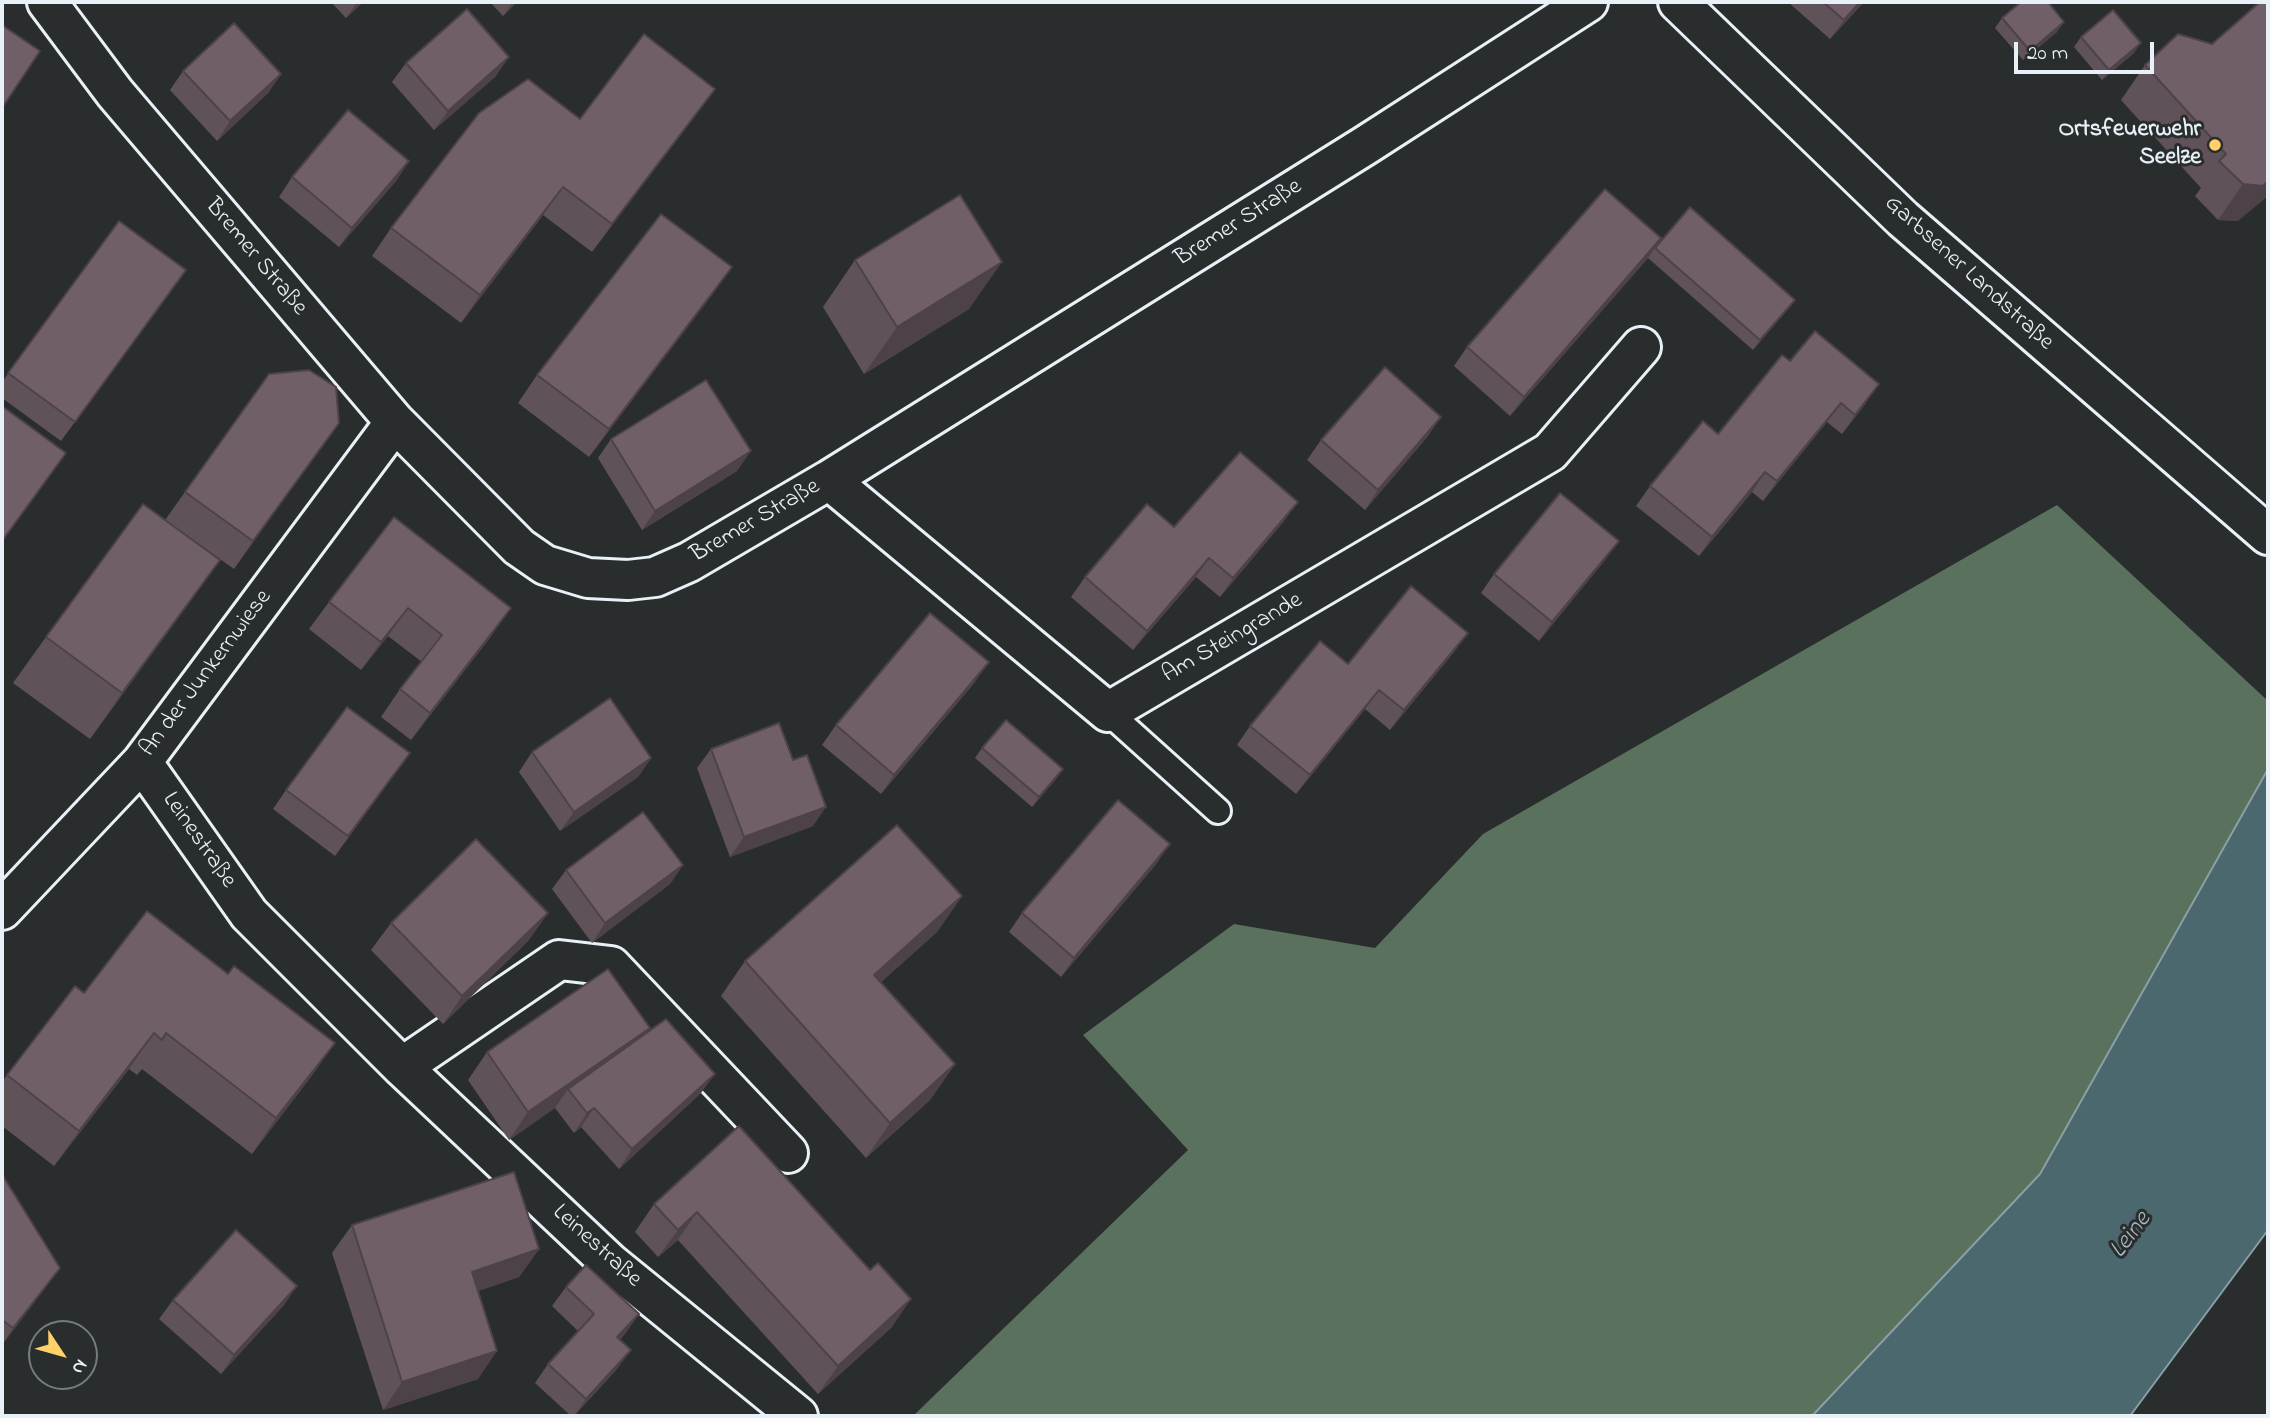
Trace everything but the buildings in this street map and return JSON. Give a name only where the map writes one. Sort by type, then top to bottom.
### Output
[{"type":"street","name":"Bremer Straße","points":[[47,2],[115,93],[395,422],[519,547],[545,565],[588,578],[628,580],[655,577],[689,562],[830,480],[1366,145],[1588,2]]},
{"type":"street","name":"Garbsener Landstraße","points":[[1678,2],[1903,219],[2268,535]]},
{"type":"street","name":"Am Steingrande","points":[[1108,712],[1550,453],[1641,347]]},
{"type":"street","name":"An der Junkernwiese","points":[[2,910],[142,762],[395,422]]},
{"type":"street","points":[[830,480],[1108,712]]},
{"type":"street","name":"Leinestraße","points":[[142,762],[249,914],[402,1067],[610,1263],[798,1416]]},
{"type":"street","points":[[402,1067],[559,960],[611,966],[788,1153]]},
{"type":"lane","points":[[1108,712],[1217,811]]},
{"type":"green space","points":[[2057,505],[2268,701],[2268,769],[2040,1174],[1812,1416],[913,1416],[1188,1150],[1083,1035],[1234,924],[1375,948],[1483,834]]},
{"type":"water","name":"Leine","points":[[2268,769],[2268,1230],[2130,1416],[1812,1416],[2040,1174]]},
{"type":"place","name":"Ortsfeuerwehr Seelze","points":[[2215,145]]}]
